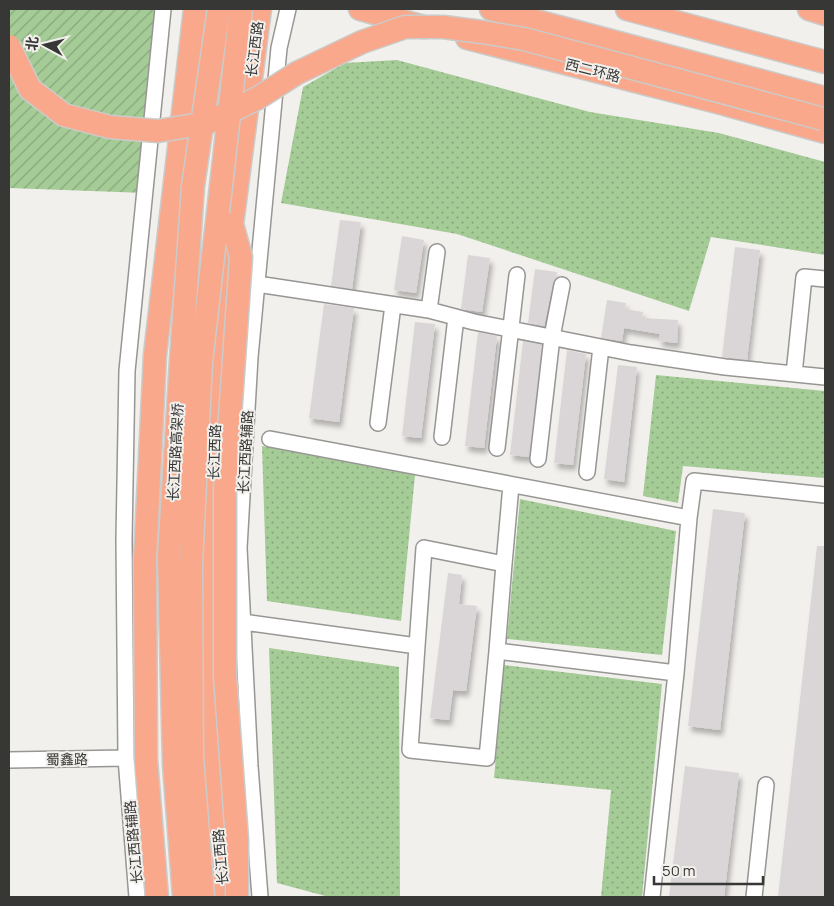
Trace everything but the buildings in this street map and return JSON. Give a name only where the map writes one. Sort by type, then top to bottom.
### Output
[{"type":"highway","points":[[157,897],[146,760],[145,560],[155,355],[195,9]]},
{"type":"highway","name":"长江西路高架桥","points":[[184,897],[174,764],[169,557],[181,350],[194,186],[219,9]]},
{"type":"highway","name":"长江西路高架桥","points":[[203,897],[192,758],[192,555],[201,363],[241,9]]},
{"type":"highway","name":"长江西路","points":[[223,897],[212,764],[209,572],[218,358],[232,224],[260,9]]},
{"type":"highway","points":[[491,9],[825,117]]},
{"type":"highway","points":[[627,9],[825,62]]},
{"type":"highway","points":[[809,9],[825,14]]},
{"type":"highway","name":"西二环路","points":[[370,10],[445,33],[717,102],[825,117]]},
{"type":"highway","points":[[9,46],[30,88],[64,114],[110,127],[129,129],[158,131],[207,123],[258,98],[297,72],[362,42],[405,27],[443,27],[524,39],[825,117]]},
{"type":"highway","points":[[232,224],[241,257],[225,490],[225,676],[237,840],[237,897]]},
{"type":"highway","points":[[152,897],[143,863],[135,754],[133,541],[142,363],[170,232]]},
{"type":"street","name":"长江西路辅路","points":[[260,897],[250,766],[239,548],[250,356],[279,48],[288,9]]},
{"type":"street","name":"长江西路辅路","points":[[137,897],[126,758],[124,540],[128,371],[160,11]]},
{"type":"street","points":[[429,310],[437,252]]},
{"type":"street","points":[[497,448],[517,275]]},
{"type":"street","points":[[794,374],[804,277],[825,279]]},
{"type":"street","points":[[257,284],[429,310],[510,329],[601,347],[725,367],[825,377]]},
{"type":"street","points":[[538,459],[552,337],[562,285]]},
{"type":"street","points":[[378,423],[394,305]]},
{"type":"street","points":[[442,437],[456,317]]},
{"type":"street","points":[[587,472],[601,347]]},
{"type":"street","points":[[270,439],[689,518]]},
{"type":"street","points":[[652,897],[694,482],[825,495]]},
{"type":"street","points":[[504,564],[424,548],[410,750],[487,758],[511,485]]},
{"type":"street","points":[[243,622],[417,646]]},
{"type":"street","points":[[497,651],[676,673]]},
{"type":"street","name":"蜀鑫路","points":[[9,760],[126,758]]},
{"type":"street","points":[[754,897],[766,785]]},
{"type":"green space","points":[[9,9],[155,9],[162,16],[145,193],[9,188]]},
{"type":"green space","points":[[397,60],[590,112],[719,133],[825,162],[825,255],[711,237],[689,311],[457,234],[281,203],[303,87],[345,63]]},
{"type":"green space","points":[[656,375],[825,391],[825,478],[683,466],[678,503],[643,496]]},
{"type":"green space","points":[[262,446],[415,475],[401,621],[267,601]]},
{"type":"green space","points":[[520,499],[676,531],[662,655],[507,639]]},
{"type":"green space","points":[[269,648],[399,667],[400,897],[329,897],[277,883]]},
{"type":"green space","points":[[504,665],[662,684],[642,897],[601,897],[611,790],[494,778]]}]
